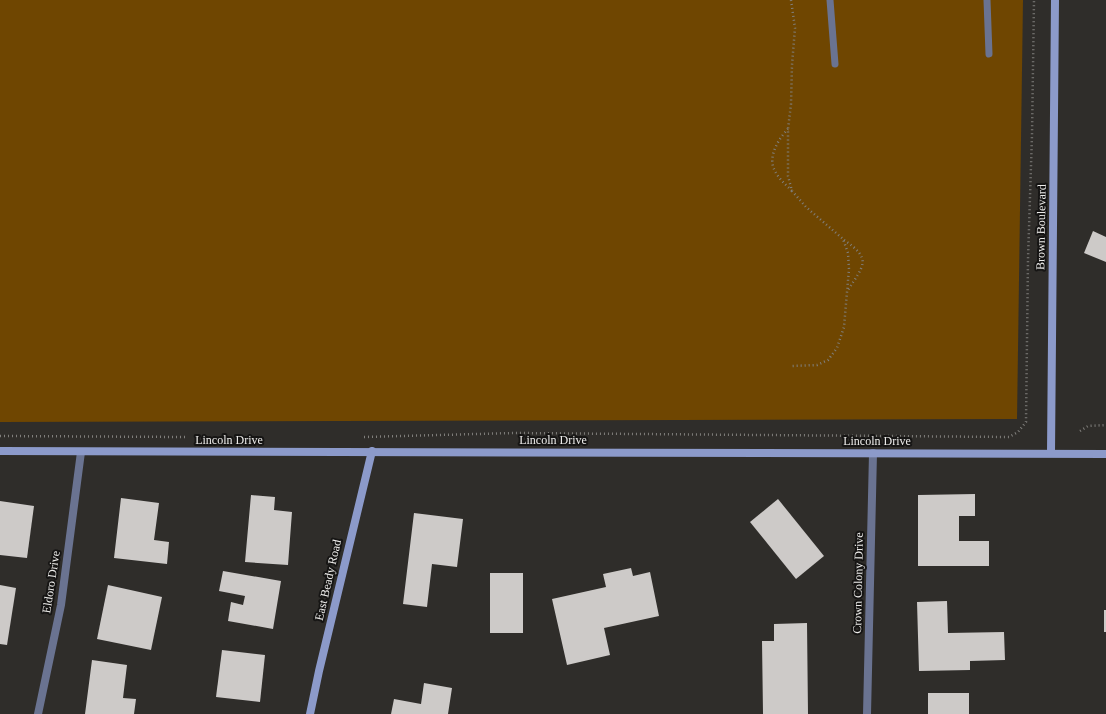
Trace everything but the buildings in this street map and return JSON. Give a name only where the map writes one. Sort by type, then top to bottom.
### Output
[{"type":"street","name":"Brown Boulevard","points":[[1051,454],[1054,0]]},
{"type":"street","name":"Lincoln Drive","points":[[0,451],[1106,454]]},
{"type":"street","name":"East Beady Road","points":[[310,714],[372,451]]},
{"type":"street","name":"Eldoro Drive","points":[[38,714],[61,606],[81,452]]},
{"type":"street","name":"Crown Colony Drive","points":[[867,714],[873,453]]},
{"type":"lane","points":[[830,0],[835,64]]},
{"type":"lane","points":[[987,0],[990,54]]},
{"type":"path","points":[[791,0],[795,28],[791,104],[788,129],[788,176],[792,191]]},
{"type":"path","points":[[358,438],[514,433],[1009,437],[1018,432],[1026,422],[1034,0]]},
{"type":"path","points":[[788,129],[781,136],[773,154],[773,168],[781,180],[806,206],[844,239],[857,248],[863,257],[862,268],[848,291]]},
{"type":"path","points":[[792,366],[817,365],[828,360],[837,348],[844,327],[848,291],[848,253],[844,239]]},
{"type":"path","points":[[1080,431],[1088,426],[1106,425]]},
{"type":"path","points":[[0,436],[187,437]]},
{"type":"shaded area","points":[[0,0],[1023,0],[1017,419],[0,422]]}]
